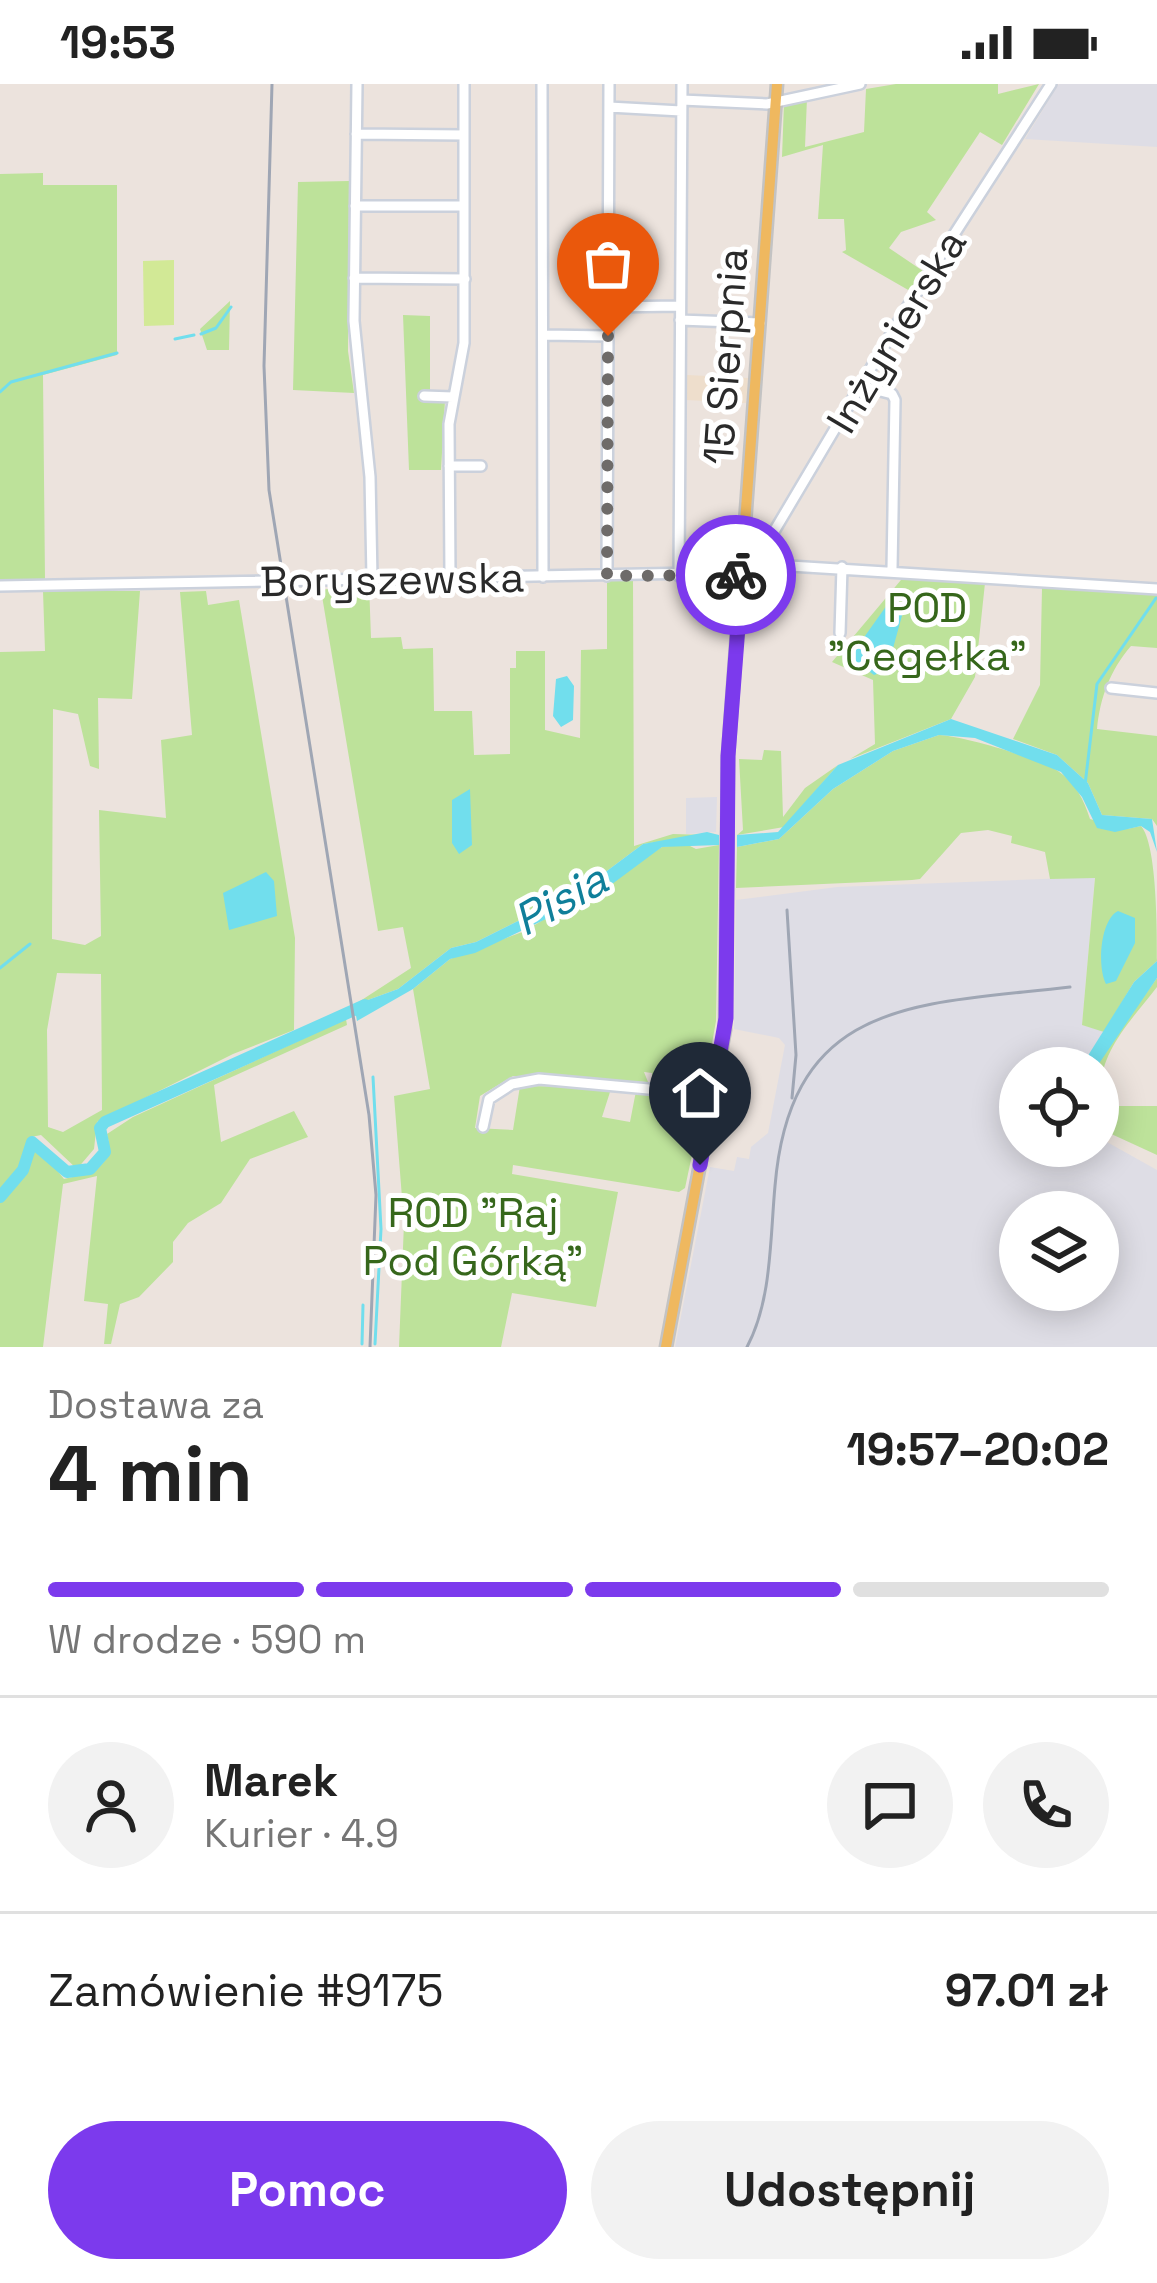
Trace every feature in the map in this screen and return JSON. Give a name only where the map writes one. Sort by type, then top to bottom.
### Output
[{"type":"main road","name":"15 Sierpnia","points":[[666,1347],[726,1018],[728,820],[777,84]]},
{"type":"street","points":[[357,84],[354,345],[370,477],[372,578]]},
{"type":"street","points":[[450,577],[453,397],[464,343],[464,84]]},
{"type":"street","points":[[542,84],[543,577]]},
{"type":"street","points":[[607,576],[609,84]]},
{"type":"street","points":[[679,576],[682,84]]},
{"type":"street","points":[[609,107],[776,103],[860,84]]},
{"type":"street","name":"Inżynierska","points":[[742,575],[759,564],[860,386],[1052,84]]},
{"type":"street","points":[[356,134],[464,135]]},
{"type":"street","points":[[355,206],[464,206]]},
{"type":"street","points":[[354,278],[465,279]]},
{"type":"street","points":[[608,307],[680,307]]},
{"type":"street","points":[[680,320],[760,323]]},
{"type":"street","points":[[543,335],[608,336]]},
{"type":"street","points":[[860,386],[894,397],[892,569]]},
{"type":"street","points":[[424,396],[453,397]]},
{"type":"street","points":[[449,466],[481,466]]},
{"type":"street","points":[[759,564],[1157,589]]},
{"type":"street","points":[[840,633],[842,567]]},
{"type":"street","name":"Boryszewska","points":[[0,586],[742,575]]},
{"type":"street","points":[[1111,688],[1157,693]]},
{"type":"street","points":[[483,1127],[489,1099],[522,1080],[714,1095]]},
{"type":"shaded area","points":[[1059,84],[1157,84],[1157,147],[1025,139]]},
{"type":"shaded area","points":[[687,375],[748,378],[746,403],[686,400]]},
{"type":"shaded area","points":[[717,797],[716,832],[686,834],[686,798]]},
{"type":"shaded area","points":[[1095,877],[1082,1025],[1103,1031],[1096,1047],[999,1047],[999,1167],[1119,1167],[1119,1149],[1157,1170],[1157,1347],[675,1347],[710,1167],[734,1171],[737,1157],[749,1159],[751,1147],[768,1133],[785,1045],[779,1038],[734,1029],[736,900],[837,887]]},
{"type":"green space","points":[[896,84],[998,84],[998,94],[1039,84],[1002,145],[980,132],[927,212],[936,220],[901,232],[889,248],[923,271],[910,291],[842,252],[846,250],[844,219],[818,219],[823,145],[782,157],[784,103],[807,98],[805,147],[864,132],[866,89]]},
{"type":"green space","points":[[43,173],[43,185],[117,185],[117,355],[43,375],[45,579],[0,582],[0,174]]},
{"type":"green space","points":[[349,181],[348,351],[354,393],[293,390],[298,182]]},
{"type":"green space","points":[[174,260],[174,325],[144,326],[143,261]]},
{"type":"green space","points":[[230,301],[229,350],[207,350],[200,329]]},
{"type":"green space","points":[[403,315],[430,316],[430,393],[445,400],[441,470],[409,470]]},
{"type":"green space","name":"POD \"Cegełka\"","points":[[906,574],[985,583],[975,677],[951,719],[850,759],[875,744],[873,680],[832,662]]},
{"type":"green space","points":[[633,580],[634,846],[673,834],[707,835],[643,844],[584,888],[476,942],[451,948],[398,989],[354,1005],[411,968],[403,927],[378,931],[321,590],[369,583],[371,638],[401,637],[403,649],[433,648],[434,711],[472,711],[474,755],[510,754],[510,668],[516,668],[516,651],[545,651],[545,730],[580,738],[581,650],[607,649],[607,581]]},
{"type":"green space","points":[[1042,588],[1157,594],[1157,648],[1131,646],[1124,655],[1107,685],[1097,729],[1157,736],[1157,826],[1152,819],[1102,815],[1088,783],[1057,755],[1013,739],[1040,685]]},
{"type":"green space","points":[[43,591],[140,591],[132,699],[98,698],[99,769],[90,766],[78,714],[53,709],[52,939],[85,945],[101,936],[99,810],[166,818],[161,740],[192,735],[180,592],[206,591],[208,605],[239,600],[295,938],[294,1030],[233,1054],[97,1122],[94,1149],[77,1169],[41,1135],[31,1137],[19,1168],[0,1192],[0,652],[45,651]],"holes":[[[57,973],[101,974],[102,1110],[63,1132],[48,1127],[47,1030]]]},
{"type":"green space","points":[[939,735],[982,743],[1048,766],[1074,786],[1090,819],[1127,829],[1141,826],[1153,868],[1157,961],[1134,982],[1104,1032],[1082,1025],[1095,878],[1050,879],[1045,852],[1011,843],[1012,836],[988,830],[961,833],[920,879],[736,888],[737,847],[779,839],[833,789],[893,751]]},
{"type":"green space","points":[[764,750],[781,751],[783,817],[805,788],[838,765],[784,827],[737,835],[743,830],[739,759],[762,760]]},
{"type":"green space","name":"ROD \"Raj Pod Górką\"","points":[[686,844],[696,849],[719,845],[716,1021],[705,1083],[652,1082],[652,1073],[644,1072],[648,1082],[513,1076],[480,1096],[475,1128],[513,1130],[520,1086],[605,1087],[610,1092],[602,1117],[630,1122],[636,1091],[698,1098],[703,1103],[685,1188],[679,1192],[513,1165],[512,1174],[618,1192],[596,1307],[512,1293],[501,1347],[399,1347],[404,1223],[394,1096],[430,1089],[413,989],[450,959],[525,931],[662,847]]},
{"type":"green space","points":[[1157,978],[1157,987],[1113,1047],[1107,1047]]},
{"type":"green space","points":[[346,1019],[347,1025],[214,1085],[221,1142],[294,1111],[308,1137],[250,1159],[221,1203],[188,1223],[173,1242],[173,1262],[139,1297],[120,1304],[111,1344],[104,1344],[108,1304],[84,1301],[97,1176],[63,1184],[43,1347],[0,1347],[0,1202],[26,1174],[31,1151],[41,1150],[64,1179],[92,1171],[108,1154],[107,1134],[133,1117]]},
{"type":"green space","points":[[1119,1106],[1157,1106],[1157,1155],[1119,1138]]},
{"type":"water","points":[[898,599],[903,612],[887,670],[874,675],[850,657],[887,605]]},
{"type":"water","points":[[567,676],[574,686],[573,720],[561,727],[553,716],[556,679]]},
{"type":"water","points":[[951,719],[1057,755],[1088,783],[1102,815],[1152,819],[1157,852],[1150,832],[1141,826],[1115,832],[1097,828],[1082,797],[1061,772],[975,738],[939,735],[893,751],[833,789],[779,839],[737,847],[737,835],[778,832],[838,765]]},
{"type":"water","points":[[470,789],[472,845],[459,854],[452,843],[452,800]]},
{"type":"water","points":[[707,832],[719,835],[719,845],[662,847],[600,893],[475,953],[450,959],[413,989],[357,1021],[354,1005],[398,989],[451,948],[476,942],[584,888],[643,844]]},
{"type":"water","points":[[266,872],[274,881],[277,916],[229,930],[223,893]]},
{"type":"water","points":[[1118,911],[1135,918],[1135,943],[1116,981],[1106,984],[1102,944],[1107,924]]},
{"type":"water","points":[[1157,961],[1157,978],[1110,1047],[1093,1047],[1134,982]]},
{"type":"waterway","points":[[201,334],[216,328],[231,307]]},
{"type":"waterway","points":[[175,339],[194,335]]},
{"type":"waterway","points":[[0,392],[11,382],[117,353]]},
{"type":"waterway","points":[[1085,785],[1097,684],[1156,598]]},
{"type":"waterway","points":[[0,968],[30,944]]},
{"type":"waterway","name":"Pisia","points":[[0,1197],[23,1170],[32,1142],[67,1172],[90,1169],[105,1152],[100,1128],[105,1122],[365,1005]]},
{"type":"waterway","points":[[373,1077],[381,1229],[375,1344]]},
{"type":"waterway","points":[[362,1344],[363,1305]]},
{"type":"railway","points":[[272,84],[264,366],[269,490],[369,1115],[376,1195],[370,1347]]},
{"type":"railway","points":[[787,910],[796,1055],[792,1098]]},
{"type":"railway","points":[[747,1347],[766,1289],[786,1124],[807,1077],[836,1044],[872,1022],[915,1008],[1070,987]]},
{"type":"way so far","points":[[608,336],[607,576],[736,575]]},
{"type":"route","points":[[700,1165],[726,1018],[728,756],[742,575],[736,575]]}]
